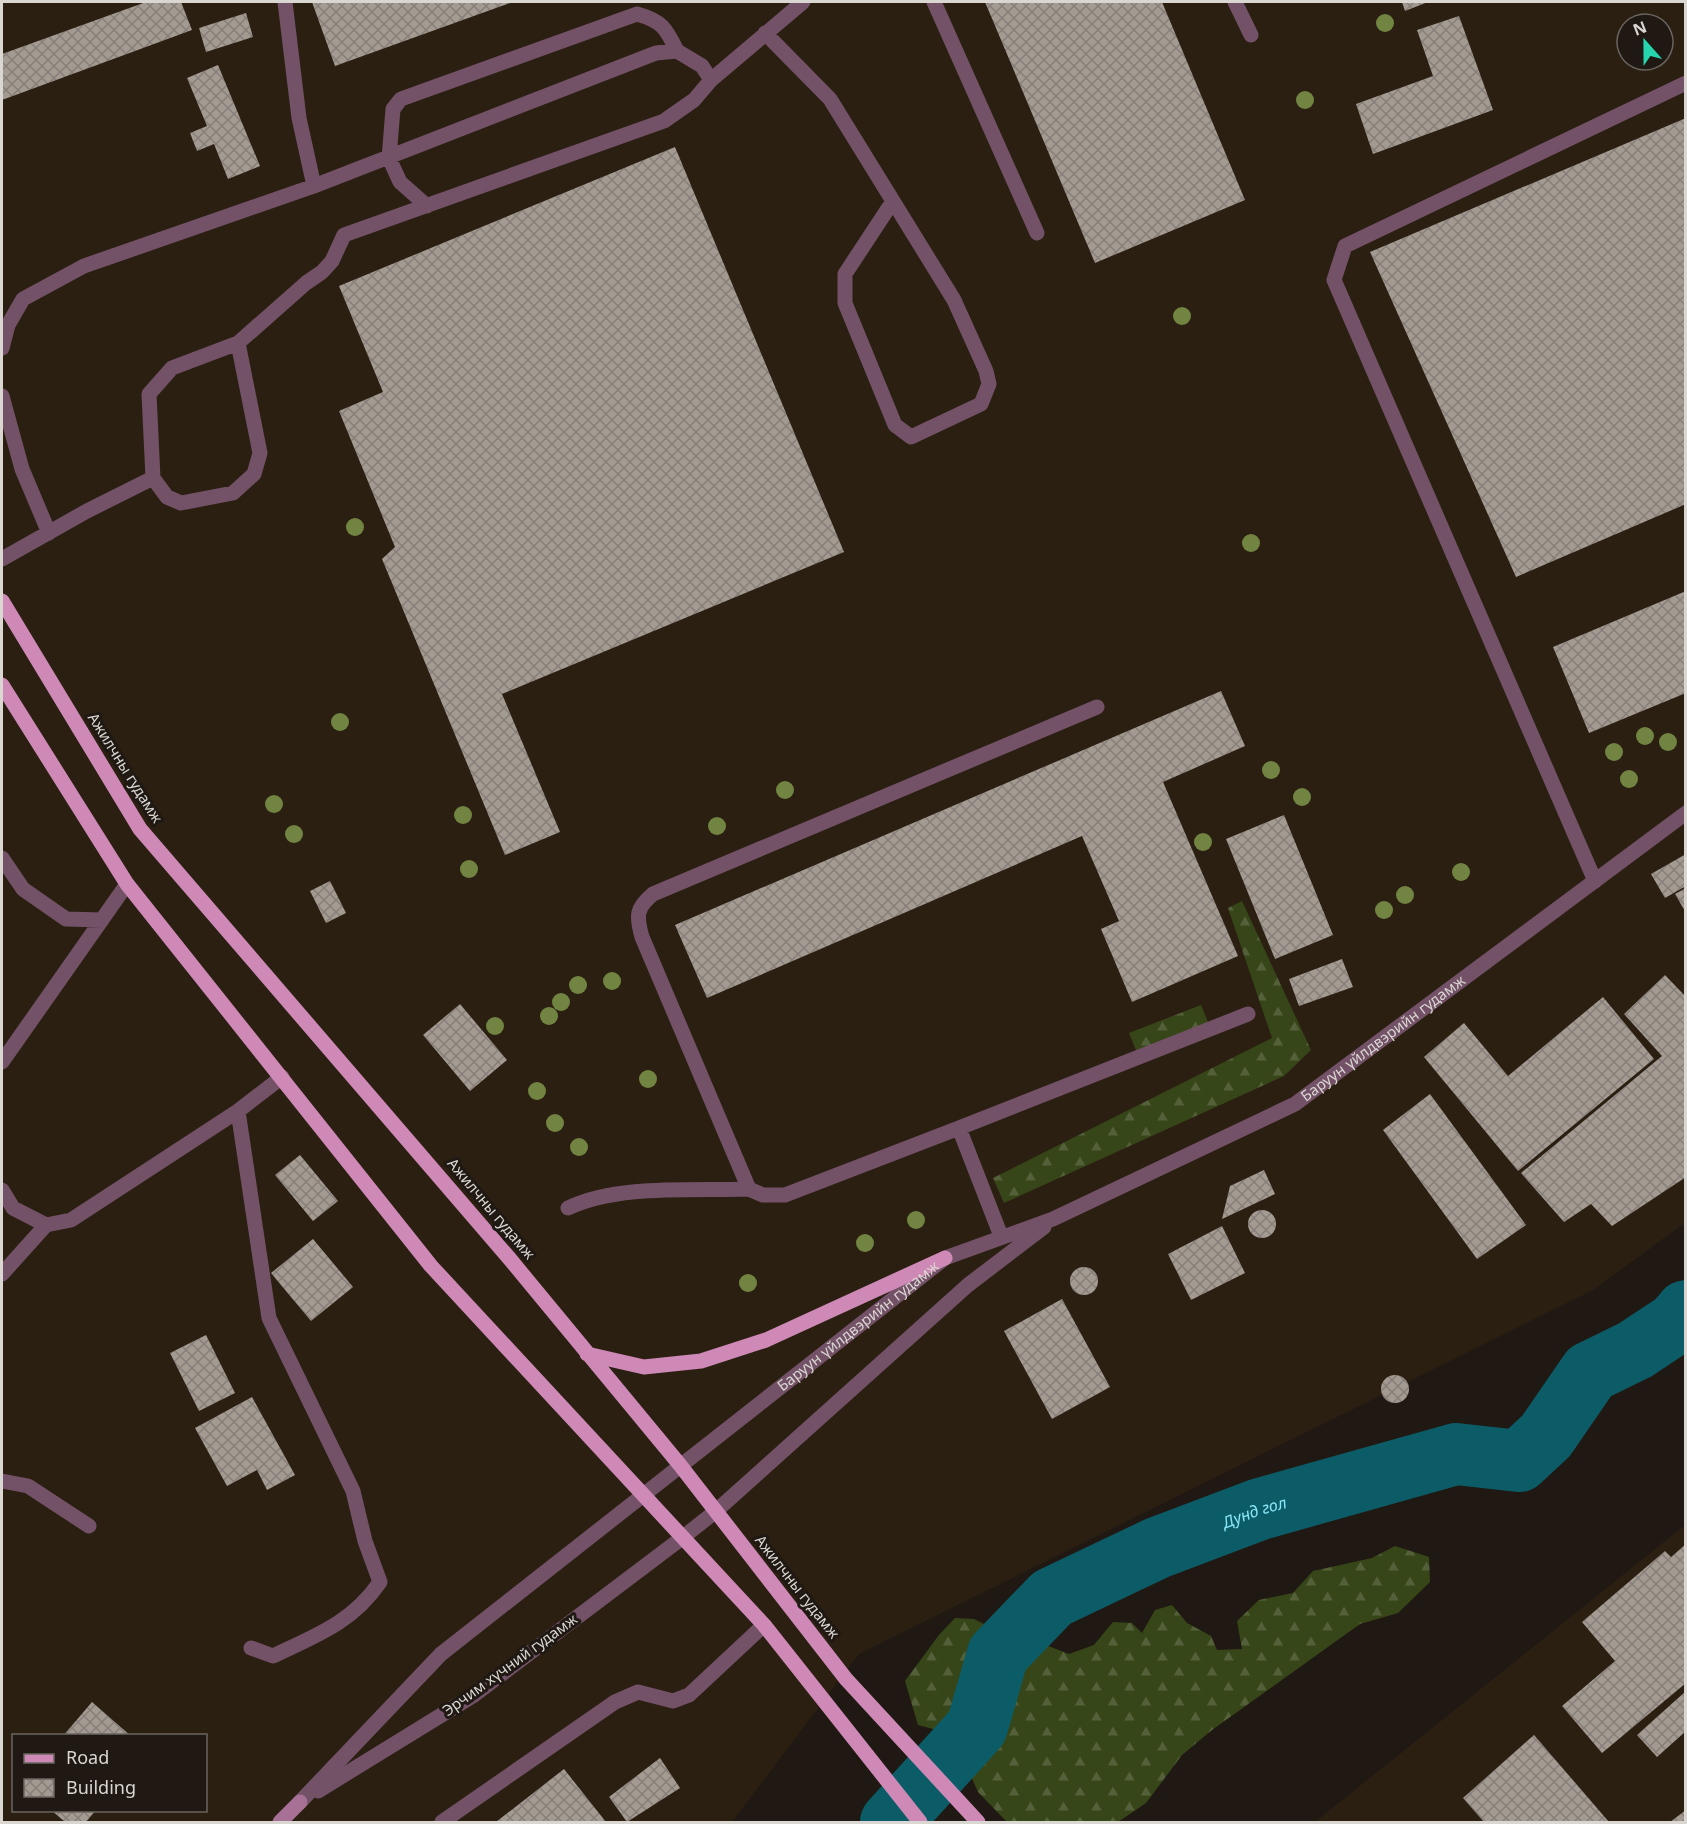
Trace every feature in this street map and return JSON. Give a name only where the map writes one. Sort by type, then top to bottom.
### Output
[{"type":"main road","name":"Ажилчны гудамж","points":[[2,600],[140,829],[502,1249],[680,1465],[846,1678],[978,1822]]},
{"type":"main road","points":[[2,685],[127,884],[431,1266],[764,1625],[920,1822]]},
{"type":"main road","points":[[587,1354],[645,1367],[701,1361],[766,1340],[945,1258]]},
{"type":"main road","name":"Эрчим хүчний гудамж","points":[[280,1822],[300,1802]]},
{"type":"street","points":[[285,2],[299,118],[315,186]]},
{"type":"street","points":[[238,343],[260,453],[254,474],[234,493],[181,502],[167,497],[153,478],[149,394],[172,368],[238,343],[306,283],[322,272],[332,261],[344,235],[664,121],[694,100],[711,80],[803,2]]},
{"type":"street","points":[[934,2],[1037,233]]},
{"type":"street","points":[[1235,2],[1251,35]]},
{"type":"street","points":[[427,206],[400,182],[389,158],[393,109],[401,99],[637,14],[652,18],[667,28],[676,51]]},
{"type":"street","points":[[765,33],[830,99],[893,201],[954,300],[986,371],[989,384],[981,404],[911,436],[895,425],[845,303],[845,274],[893,201]]},
{"type":"street","points":[[2,348],[8,325],[23,299],[84,266],[315,186],[656,53],[676,51],[702,66],[711,80]]},
{"type":"street","points":[[1594,881],[1334,280],[1345,246],[1686,83]]},
{"type":"street","points":[[2,396],[22,469],[49,533]]},
{"type":"street","points":[[2,559],[153,478]]},
{"type":"street","points":[[749,1189],[642,937],[638,922],[641,904],[653,894],[1097,707]]},
{"type":"street","name":"Баруун үйлдвэрийн гудамж","points":[[643,1495],[945,1258],[1001,1236],[1053,1220],[1295,1104],[1686,813]]},
{"type":"street","points":[[2,858],[22,889],[66,919],[102,920]]},
{"type":"street","points":[[2,1062],[127,884]]},
{"type":"street","points":[[568,1208],[586,1199],[610,1194],[749,1189],[763,1195],[785,1195],[1248,1014]]},
{"type":"street","points":[[2,1274],[46,1225],[72,1220],[238,1111],[282,1077]]},
{"type":"street","points":[[238,1111],[269,1318],[353,1491],[380,1582],[366,1602],[336,1626],[273,1656],[251,1648]]},
{"type":"street","points":[[959,1128],[1001,1236]]},
{"type":"street","points":[[2,1190],[14,1208],[46,1225]]},
{"type":"street","name":"Баруун үйлдвэрийн гудамж","points":[[716,1511],[968,1285],[1053,1220]]},
{"type":"street","points":[[2,1481],[28,1486],[89,1526]]},
{"type":"street","name":"Эрчим хүчний гудамж","points":[[300,1802],[441,1654],[643,1495]]},
{"type":"street","name":"Эрчим хүчний гудамж","points":[[300,1802],[474,1695],[716,1511]]},
{"type":"street","points":[[442,1822],[615,1702],[638,1692],[673,1701],[689,1695],[764,1625]]},
{"type":"shaded area","points":[[2,2],[1685,2],[1685,1223],[1593,1290],[859,1654],[732,1822],[2,1822]]},
{"type":"shaded area","points":[[1685,1525],[1685,1822],[1315,1822]]},
{"type":"green space","points":[[1242,901],[1311,1050],[1284,1076],[1004,1203],[993,1178],[1272,1038],[1228,908]]},
{"type":"green space","points":[[1201,1005],[1210,1027],[1138,1055],[1129,1033]]},
{"type":"green space","points":[[1395,1546],[1429,1557],[1430,1582],[1398,1613],[1360,1624],[1212,1730],[1182,1755],[1146,1803],[1118,1822],[1007,1822],[978,1792],[970,1774],[1004,1721],[1001,1700],[1002,1682],[1020,1647],[1043,1644],[1069,1654],[1094,1645],[1113,1622],[1132,1623],[1142,1633],[1155,1610],[1172,1605],[1187,1623],[1211,1636],[1217,1650],[1242,1649],[1237,1621],[1259,1600],[1293,1593],[1313,1571],[1372,1558]]},
{"type":"green space","points":[[955,1618],[974,1619],[994,1629],[989,1657],[967,1725],[941,1731],[918,1725],[905,1681],[939,1635]]},
{"type":"building","points":[[146,2],[181,2],[192,30],[2,100],[2,54]]},
{"type":"building","points":[[312,2],[513,2],[335,66]]},
{"type":"building","points":[[985,2],[1162,2],[1245,200],[1095,263]]},
{"type":"building","points":[[1402,2],[1428,2],[1405,11]]},
{"type":"building","points":[[246,13],[253,37],[206,52],[199,28]]},
{"type":"building","points":[[1459,16],[1493,110],[1373,154],[1356,104],[1433,76],[1417,30]]},
{"type":"building","points":[[218,65],[260,166],[228,179],[214,144],[197,151],[190,133],[207,126],[187,78]]},
{"type":"building","points":[[1686,118],[1686,504],[1516,577],[1370,252]]},
{"type":"building","points":[[675,147],[844,552],[502,694],[560,832],[505,855],[382,559],[395,547],[339,411],[383,392],[339,286]]},
{"type":"building","points":[[1686,591],[1686,693],[1589,733],[1553,647]]},
{"type":"building","points":[[1221,691],[1245,746],[1163,782],[1238,956],[1132,1002],[1101,929],[1119,921],[1082,836],[707,998],[675,925]]},
{"type":"building","points":[[1284,815],[1333,935],[1275,959],[1226,839]]},
{"type":"building","points":[[1686,854],[1686,886],[1665,898],[1651,874]]},
{"type":"building","points":[[330,881],[346,913],[326,923],[310,891]]},
{"type":"building","points":[[1686,888],[1686,913],[1675,894]]},
{"type":"building","points":[[1342,959],[1353,987],[1299,1006],[1289,979]]},
{"type":"building","points":[[1665,975],[1686,997],[1686,1177],[1612,1226],[1591,1204],[1564,1222],[1521,1173],[1662,1056],[1624,1014]]},
{"type":"building","points":[[1603,997],[1654,1059],[1518,1171],[1424,1057],[1464,1023],[1508,1076]]},
{"type":"building","points":[[460,1004],[507,1060],[470,1091],[423,1035]]},
{"type":"building","points":[[1430,1094],[1526,1225],[1477,1259],[1383,1130]]},
{"type":"building","points":[[300,1155],[338,1201],[313,1221],[275,1175]]},
{"type":"building","points":[[1264,1170],[1275,1194],[1222,1219],[1230,1186]]},
{"type":"building","points":[[1262,1210],[1272,1214],[1276,1224],[1272,1234],[1262,1238],[1252,1234],[1248,1224],[1252,1214]]},
{"type":"building","points":[[1222,1226],[1245,1273],[1191,1300],[1168,1254]]},
{"type":"building","points":[[313,1239],[353,1287],[311,1321],[271,1273]]},
{"type":"building","points":[[1084,1267],[1094,1271],[1098,1281],[1094,1291],[1084,1295],[1074,1291],[1070,1281],[1074,1271]]},
{"type":"building","points":[[1062,1299],[1110,1387],[1052,1419],[1004,1331]]},
{"type":"building","points":[[206,1335],[235,1393],[199,1411],[170,1353]]},
{"type":"building","points":[[1395,1375],[1405,1379],[1409,1389],[1405,1399],[1395,1403],[1385,1399],[1381,1389],[1385,1379]]},
{"type":"building","points":[[252,1397],[295,1475],[267,1490],[257,1470],[227,1486],[195,1428]]},
{"type":"building","points":[[1686,1544],[1686,1683],[1602,1753],[1562,1706],[1615,1661],[1582,1622],[1665,1551],[1671,1557]]},
{"type":"building","points":[[1686,1691],[1686,1731],[1657,1757],[1637,1735]]},
{"type":"building","points":[[92,1702],[129,1734],[65,1734]]},
{"type":"building","points":[[1534,1735],[1609,1822],[1484,1822],[1463,1798]]},
{"type":"building","points":[[660,1758],[680,1788],[627,1822],[609,1797]]},
{"type":"building","points":[[564,1769],[606,1822],[496,1822]]},
{"type":"building","points":[[1686,1810],[1686,1822],[1670,1822]]},
{"type":"building","points":[[53,1812],[94,1812],[86,1822],[65,1822]]},
{"type":"waterway","name":"Дунд гол","points":[[891,1822],[977,1727],[998,1654],[1052,1598],[1157,1548],[1260,1509],[1456,1454],[1519,1461],[1546,1436],[1590,1372],[1635,1350],[1676,1323],[1686,1311]]}]
